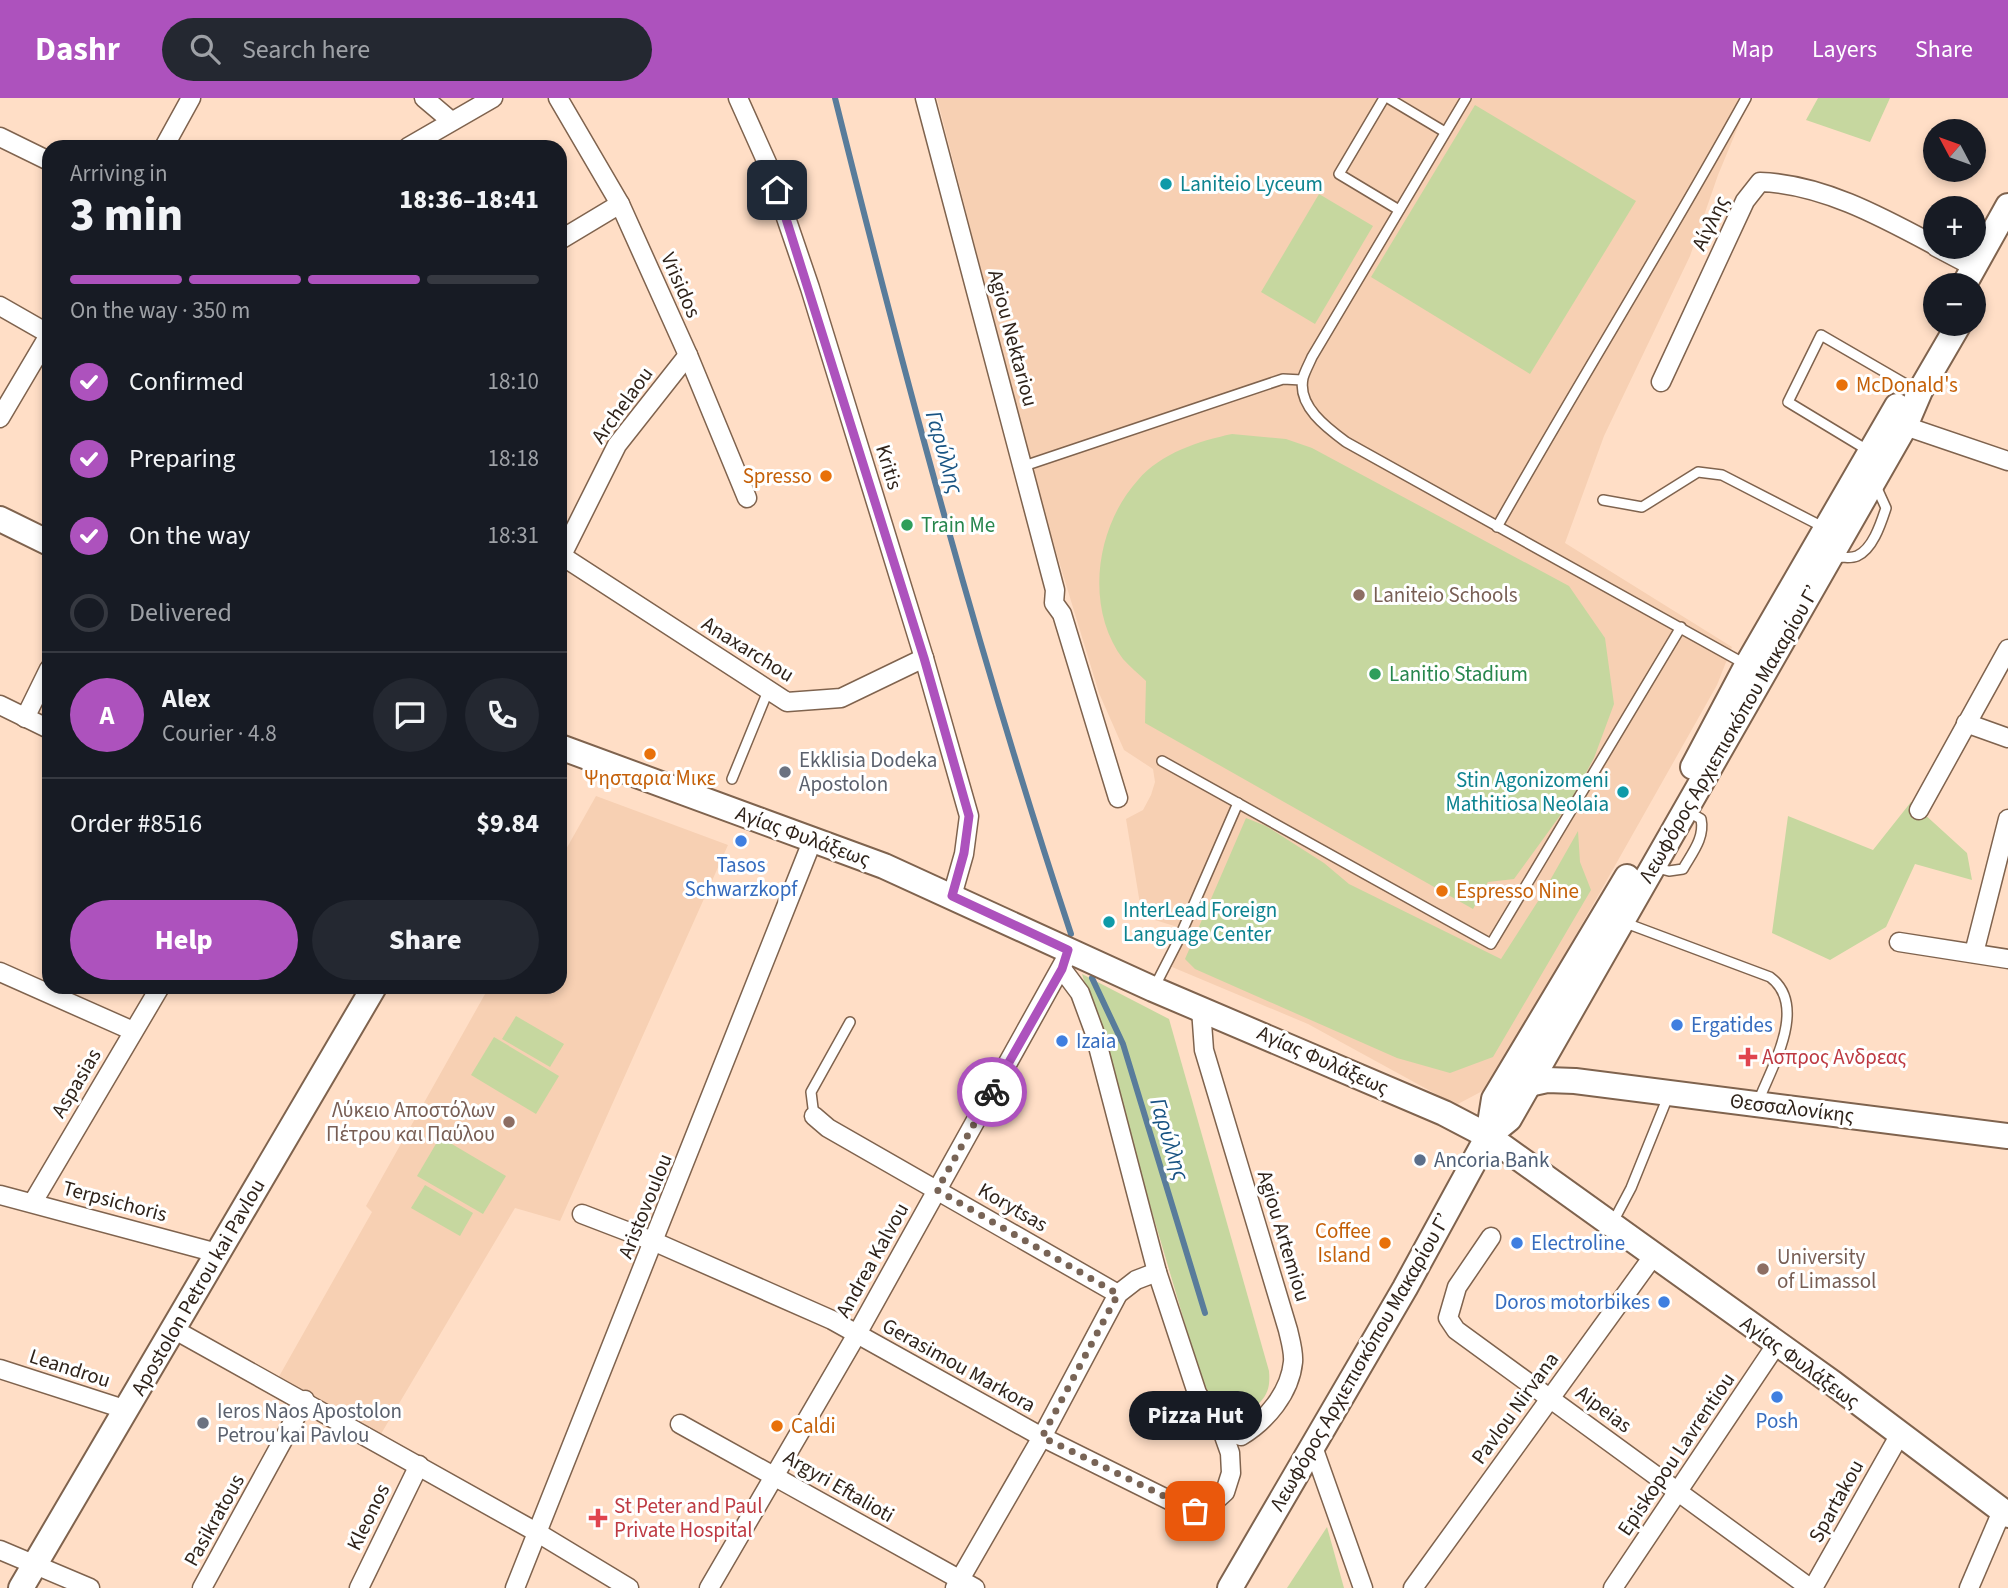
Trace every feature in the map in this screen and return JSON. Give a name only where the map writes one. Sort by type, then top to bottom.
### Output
[{"type":"main road","points":[[1971,273],[2008,206]]},
{"type":"main road","points":[[1986,275],[2008,237]]},
{"type":"main road","name":"Λεωφόρος Αρχιεπισκόπου Μακαρίου Γ’","points":[[1488,1136],[1509,1119],[1685,810],[1826,529],[1937,336]]},
{"type":"main road","name":"Λεωφόρος Αρχιεπισκόπου Μακαρίου Γ’","points":[[1230,1588],[1405,1288],[1488,1136],[1493,1099],[1685,780],[1832,559],[1905,426],[1920,391],[1952,336]]},
{"type":"main road","points":[[0,519],[42,540]]},
{"type":"main road","name":"Αγίας Φυλάξεως","points":[[567,750],[813,839],[952,896],[1065,960],[1153,989],[1431,1108],[1488,1136],[1833,1384],[2005,1513]]},
{"type":"main road","name":"Apostolon Petrou kai Pavlou","points":[[21,1588],[175,1330],[217,1253],[370,994]]},
{"type":"main road","points":[[1554,1040],[1561,1062],[1575,1081]]},
{"type":"main road","name":"Θεσσαλονίκης","points":[[1529,1084],[1547,1080],[1575,1081],[2008,1136]]},
{"type":"street","points":[[168,140],[191,98]]},
{"type":"street","points":[[424,98],[450,120]]},
{"type":"street","points":[[419,140],[493,98]]},
{"type":"street","name":"Vrisidos","points":[[558,98],[620,204],[688,355],[747,498]]},
{"type":"street","name":"Kritis","points":[[738,98],[768,165],[806,276],[924,658],[969,816],[964,853],[952,896]]},
{"type":"street","name":"Agiou Nektariou","points":[[925,98],[1024,466],[1055,590],[1055,608],[1062,614],[1118,798]]},
{"type":"street","points":[[0,138],[42,158]]},
{"type":"street","name":"Αίγλης","points":[[1661,382],[1745,201],[1760,182],[1782,183],[1870,210],[1923,239]]},
{"type":"street","points":[[567,236],[620,204]]},
{"type":"street","name":"Αίγλης","points":[[1950,259],[1966,273]]},
{"type":"street","points":[[0,306],[42,330]]},
{"type":"street","points":[[0,418],[42,346]]},
{"type":"street","name":"Archelaou","points":[[567,545],[617,445],[688,355]]},
{"type":"street","points":[[1905,426],[2008,461]]},
{"type":"street","name":"Anaxarchou","points":[[567,561],[787,702],[841,698],[924,658]]},
{"type":"street","points":[[1919,810],[2008,649]]},
{"type":"street","points":[[25,718],[42,683]]},
{"type":"street","points":[[0,705],[42,726]]},
{"type":"street","points":[[1966,723],[2008,738]]},
{"type":"street","points":[[1974,953],[2008,819]]},
{"type":"street","name":"Aristovoulou","points":[[515,1588],[655,1242],[813,839]]},
{"type":"street","points":[[1899,942],[2008,959]]},
{"type":"street","points":[[1065,960],[1094,1031],[1157,1272],[1197,1393],[1219,1428]]},
{"type":"street","name":"Andrea Kalvou","points":[[709,1588],[777,1477],[1065,960]]},
{"type":"street","points":[[0,972],[42,991]]},
{"type":"street","points":[[50,994],[133,1031]]},
{"type":"street","name":"Aspasias","points":[[33,1202],[156,994]]},
{"type":"street","name":"Agiou Artemiou","points":[[1201,1009],[1204,1050],[1288,1330],[1293,1362],[1277,1402],[1262,1423],[1241,1436],[1219,1428]]},
{"type":"street","name":"Korytsas","points":[[814,1116],[828,1128],[1118,1294]]},
{"type":"street","name":"Terpsichoris","points":[[0,1195],[217,1253]]},
{"type":"street","name":"Gerasimou Markora","points":[[582,1214],[655,1242],[832,1320],[1042,1437],[1195,1511],[1215,1503],[1225,1492],[1231,1473],[1230,1453],[1219,1428]]},
{"type":"street","name":"Aipeias","points":[[1491,1237],[1457,1287],[1448,1318],[1456,1330],[1812,1588]]},
{"type":"street","name":"Pavlou Nirvana","points":[[1413,1588],[1654,1255]]},
{"type":"street","points":[[963,1585],[1118,1294],[1136,1280],[1157,1272]]},
{"type":"street","points":[[175,1330],[305,1400],[538,1533],[628,1588]]},
{"type":"street","name":"Episkopou Lavrentiou","points":[[1613,1588],[1776,1345]]},
{"type":"street","name":"Leandrou","points":[[0,1369],[127,1410]]},
{"type":"street","name":"Pasikratous","points":[[202,1588],[305,1400]]},
{"type":"street","name":"Argyri Eftalioti","points":[[680,1424],[963,1585]]},
{"type":"street","name":"Spartakou","points":[[1812,1588],[1899,1436]]},
{"type":"street","points":[[1312,1444],[1363,1588]]},
{"type":"street","name":"Kleonos","points":[[359,1588],[419,1465]]},
{"type":"street","points":[[1969,1588],[2005,1513]]},
{"type":"street","points":[[0,1550],[90,1588]]},
{"type":"lane","points":[[1399,209],[1339,174],[1386,98],[1446,132]]},
{"type":"lane","points":[[1466,98],[1312,357],[1302,380],[1308,405],[1320,423],[1346,442],[1756,670]]},
{"type":"lane","points":[[1497,527],[1583,375],[1681,216],[1746,98]]},
{"type":"lane","points":[[1870,452],[1788,402],[1821,335],[1909,387]]},
{"type":"lane","points":[[1024,466],[1283,379],[1302,380]]},
{"type":"lane","points":[[1603,500],[1642,507],[1698,472],[1722,475],[1826,529]]},
{"type":"lane","points":[[1162,761],[1491,944],[1681,627]]},
{"type":"lane","points":[[732,779],[768,691]]},
{"type":"lane","points":[[1153,989],[1177,943],[1238,803]]},
{"type":"lane","points":[[1620,922],[1770,977],[1782,989],[1788,1015],[1758,1104]]},
{"type":"lane","points":[[814,1116],[811,1092],[850,1022]]},
{"type":"lane","points":[[1612,1224],[1631,1188],[1670,1092]]},
{"type":"shaded area","name":"Laniteio Schools","points":[[937,98],[1750,98],[1718,175],[1690,256],[1604,436],[1565,543],[1732,647],[1717,685],[1490,1087],[1456,1105],[1308,1024],[1172,967],[1184,929],[1142,916],[1126,819],[1143,810],[1155,782],[1153,769],[1124,750],[1099,693],[1037,489]]},
{"type":"shaded area","name":"Λύκειο Αποστόλων Πέτρου και Παύλου","points":[[596,796],[728,845],[560,1221],[515,1208],[378,1439],[277,1380],[372,1212],[366,1206],[485,994],[567,994],[567,848]]},
{"type":"green space","points":[[1818,98],[1890,98],[1870,142],[1806,120]]},
{"type":"green space","points":[[1475,105],[1636,201],[1530,374],[1371,277]]},
{"type":"green space","points":[[1319,194],[1373,226],[1315,324],[1261,292]]},
{"type":"green space","name":"Lanitio Stadium","points":[[1232,434],[1286,439],[1312,448],[1569,586],[1605,638],[1614,704],[1594,758],[1570,802],[1514,879],[1488,882],[1473,909],[1145,723],[1146,681],[1123,659],[1103,616],[1100,567],[1105,543],[1112,520],[1124,499],[1147,471],[1169,455],[1207,440]]},
{"type":"green space","points":[[1911,802],[1967,853],[1972,880],[1915,864],[1886,927],[1830,960],[1772,933],[1788,816],[1873,850]]},
{"type":"green space","points":[[1246,818],[1266,826],[1324,863],[1349,884],[1501,959],[1578,831],[1580,862],[1591,890],[1493,1057],[1450,1073],[1397,1058],[1195,969],[1185,959]]},
{"type":"green space","points":[[1082,974],[1169,1019],[1269,1371],[1269,1385],[1265,1396],[1246,1413],[1222,1410],[1208,1402]]},
{"type":"green space","points":[[516,1016],[564,1044],[550,1067],[502,1039]]},
{"type":"green space","points":[[494,1037],[559,1076],[536,1114],[471,1075]]},
{"type":"green space","points":[[440,1137],[506,1176],[483,1214],[417,1176]]},
{"type":"green space","points":[[425,1185],[473,1213],[460,1236],[411,1208]]},
{"type":"green space","points":[[1327,1527],[1344,1588],[1287,1588]]},
{"type":"waterway","name":"Γαρύλλης","points":[[835,98],[945,518],[1006,727],[1071,934]]},
{"type":"waterway","name":"Γαρύλλης","points":[[1092,978],[1123,1044],[1205,1313]]},
{"type":"way so far","points":[[992,1092],[937,1190],[1118,1294],[1042,1437],[1195,1511]]},
{"type":"place","name":"Laniteio Lyceum","points":[[1166,184]]},
{"type":"place","name":"McDonald's","points":[[1842,385]]},
{"type":"place","name":"Spresso","points":[[826,476]]},
{"type":"place","name":"Train Me","points":[[907,525]]},
{"type":"place","name":"Laniteio Schools","points":[[1359,595]]},
{"type":"place","name":"Lanitio Stadium","points":[[1375,674]]},
{"type":"place","name":"Ψησταρια Μικε","points":[[650,754]]},
{"type":"place","name":"Ekklisia Dodeka Apostolon","points":[[785,772]]},
{"type":"place","name":"Stin Agonizomeni Mathitiosa Neolaia","points":[[1623,792]]},
{"type":"place","name":"Tasos Schwarzkopf","points":[[741,841]]},
{"type":"place","name":"Espresso Nine","points":[[1442,891]]},
{"type":"place","name":"InterLead Foreign Language Center","points":[[1109,922]]},
{"type":"place","name":"Ergatides","points":[[1677,1025]]},
{"type":"place","name":"Izaia","points":[[1062,1041]]},
{"type":"place","name":"Ασπρος Ανδρεας","points":[[1748,1057]]},
{"type":"place","name":"Λύκειο Αποστόλων Πέτρου και Παύλου","points":[[509,1122]]},
{"type":"place","name":"Ancoria Bank","points":[[1420,1160]]},
{"type":"place","name":"Coffee Island","points":[[1385,1243]]},
{"type":"place","name":"Electroline","points":[[1517,1243]]},
{"type":"place","name":"University of Limassol","points":[[1763,1269]]},
{"type":"place","name":"Doros motorbikes","points":[[1664,1302]]},
{"type":"place","name":"Posh","points":[[1777,1397]]},
{"type":"place","name":"Ieros Naos Apostolon Petrou kai Pavlou","points":[[203,1423]]},
{"type":"place","name":"Caldi","points":[[777,1426]]},
{"type":"place","name":"Pizza Hut","points":[[1195,1511]]},
{"type":"place","name":"St Peter and Paul Private Hospital","points":[[598,1518]]},
{"type":"route","points":[[777,190],[810,288],[924,658],[969,816],[964,853],[952,896],[1068,950],[1062,969],[992,1092]]}]
